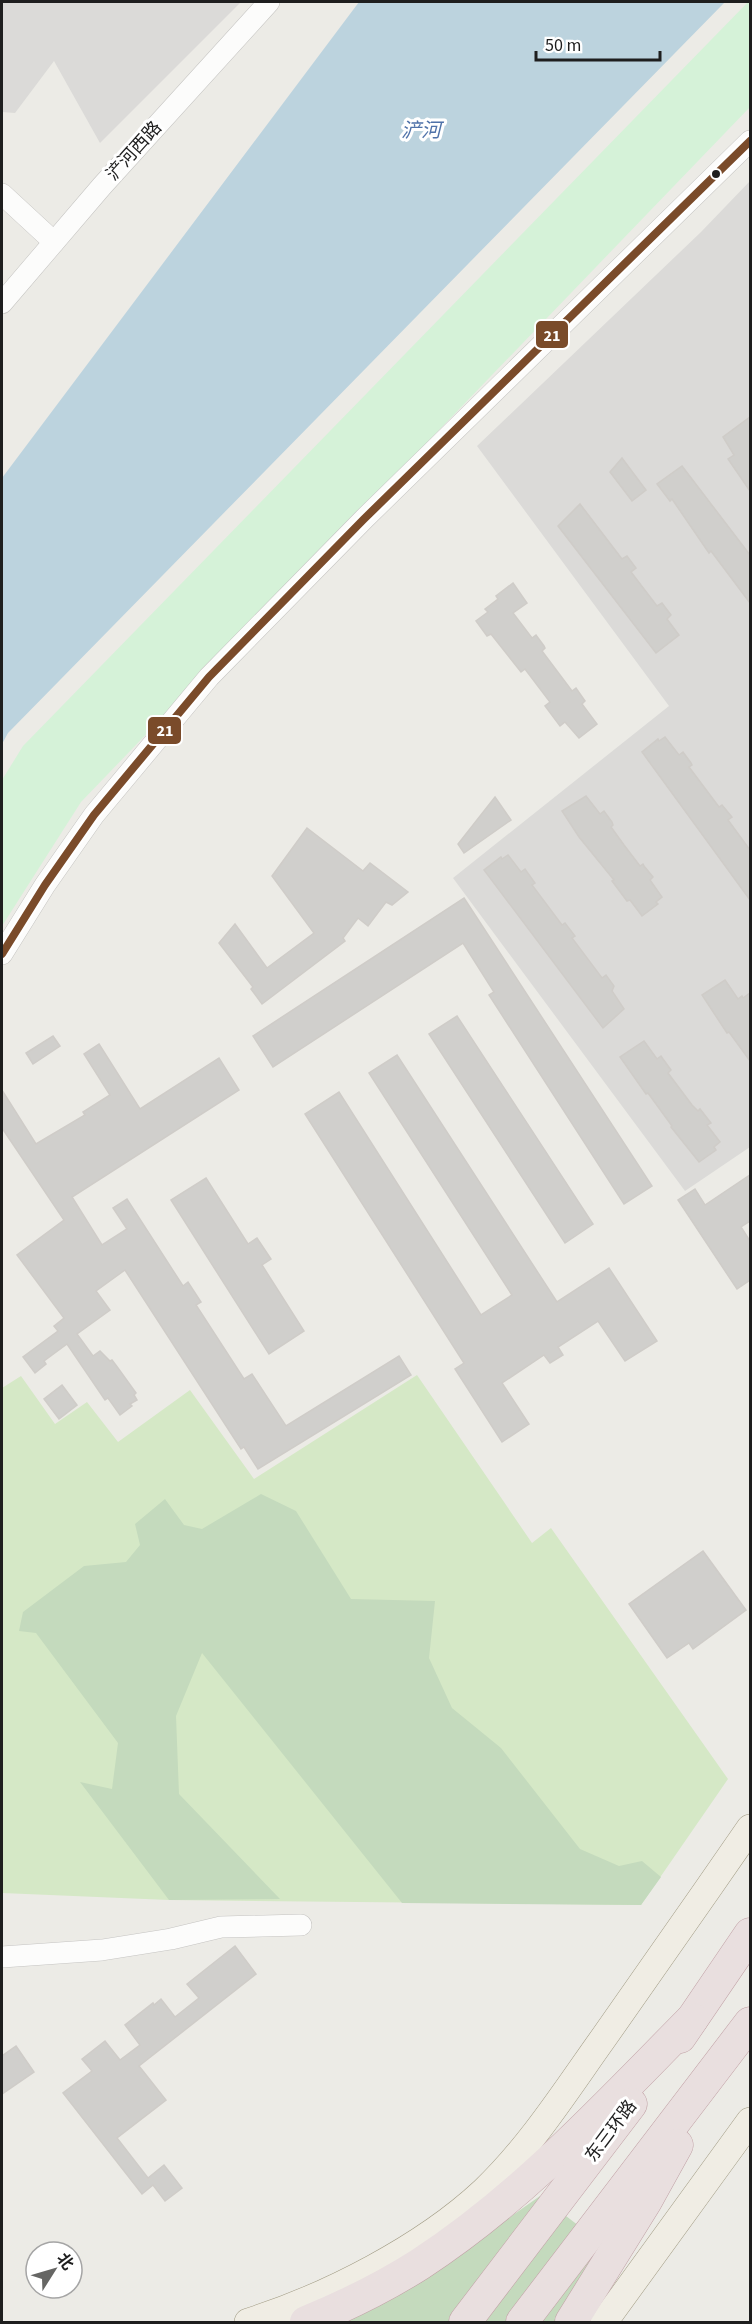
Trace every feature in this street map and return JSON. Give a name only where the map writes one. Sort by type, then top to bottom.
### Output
[{"type":"highway","name":"东三环路","points":[[465,2322],[657,2071],[748,1933]]},
{"type":"highway","points":[[306,2322],[369,2293],[419,2265],[486,2217],[572,2140],[692,2019]]},
{"type":"highway","points":[[522,2322],[750,2023]]},
{"type":"highway","points":[[571,2322],[646,2201],[728,2053]]},
{"type":"main road","points":[[248,2322],[305,2301],[380,2263],[442,2224],[484,2190],[524,2147],[572,2083],[750,1828]]},
{"type":"main road","points":[[604,2322],[750,2121]]},
{"type":"street","name":"浐河西路","points":[[2,303],[269,2]]},
{"type":"street","points":[[2,954],[45,885],[94,815],[209,677],[364,519],[750,141]]},
{"type":"street","points":[[2,194],[54,242]]},
{"type":"street","points":[[2,1957],[102,1950],[221,1928],[301,1925]]},
{"type":"shaded area","points":[[2,2],[241,2],[100,143],[54,61],[15,113],[2,112]]},
{"type":"shaded area","points":[[750,181],[750,1147],[685,1191],[453,878],[669,706],[477,446],[701,232]]},
{"type":"green space","points":[[750,2],[750,107],[81,802],[2,926],[2,780],[23,746]]},
{"type":"green space","points":[[417,1375],[532,1543],[551,1528],[728,1779],[641,1905],[169,1900],[2,1893],[2,1388],[21,1376],[55,1424],[87,1402],[118,1442],[190,1390],[254,1479]]},
{"type":"green space","points":[[261,1494],[296,1511],[351,1599],[435,1601],[429,1658],[452,1708],[501,1748],[580,1849],[619,1866],[642,1861],[661,1877],[641,1905],[402,1903],[202,1653],[176,1716],[179,1794],[280,1899],[169,1900],[80,1782],[112,1789],[118,1743],[36,1633],[19,1631],[23,1612],[84,1566],[126,1562],[140,1545],[135,1524],[165,1499],[184,1525],[202,1529]]},
{"type":"green space","points":[[540,2196],[605,2246],[557,2322],[340,2322],[416,2283]]},
{"type":"water","name":"浐河","points":[[359,2],[725,2],[8,733],[2,744],[2,478]]},
{"type":"building","points":[[750,417],[750,491],[728,459],[734,455],[723,437]]},
{"type":"building","points":[[622,458],[646,490],[632,501],[610,472]]},
{"type":"building","points":[[682,466],[750,555],[750,603],[711,551],[709,553],[672,499],[670,501],[657,484]]},
{"type":"building","points":[[580,504],[622,559],[627,556],[636,568],[631,572],[657,606],[662,603],[671,615],[667,619],[679,635],[656,653],[558,526]]},
{"type":"building","points":[[513,583],[527,603],[513,613],[532,638],[536,635],[545,648],[542,651],[572,691],[576,688],[585,701],[582,704],[597,724],[579,738],[565,722],[560,726],[545,706],[550,702],[525,669],[521,672],[491,634],[487,636],[476,621],[488,612],[485,609],[498,599],[496,596]]},
{"type":"building","points":[[665,737],[679,755],[683,752],[692,765],[689,767],[719,807],[722,805],[732,817],[728,820],[750,850],[750,900],[642,752],[658,739],[659,741]]},
{"type":"building","points":[[586,796],[600,814],[604,811],[612,822],[611,827],[624,845],[640,866],[643,864],[653,877],[650,880],[662,897],[656,902],[658,904],[642,916],[630,900],[627,901],[562,811]]},
{"type":"building","points":[[495,797],[511,820],[464,853],[458,844]]},
{"type":"building","points":[[307,828],[363,871],[370,863],[408,892],[392,905],[386,902],[368,926],[358,918],[343,938],[345,941],[262,1004],[251,989],[253,987],[219,943],[235,924],[267,968],[314,933],[272,876]]},
{"type":"building","points":[[508,855],[521,872],[525,869],[535,883],[532,885],[562,925],[565,923],[575,936],[572,938],[602,978],[606,975],[614,986],[612,991],[624,1009],[603,1028],[484,870],[501,857],[502,859]]},
{"type":"building","points":[[464,898],[652,1186],[624,1204],[489,995],[494,992],[463,943],[273,1067],[253,1036]]},
{"type":"building","points":[[725,980],[738,999],[750,993],[750,1061],[729,1032],[727,1033],[702,995]]},
{"type":"building","points":[[457,1016],[593,1224],[565,1243],[429,1034]]},
{"type":"building","points":[[53,1036],[60,1046],[33,1064],[26,1053]]},
{"type":"building","points":[[644,1041],[657,1059],[661,1056],[671,1070],[668,1073],[692,1105],[698,1111],[700,1109],[711,1123],[707,1125],[720,1142],[714,1147],[716,1150],[699,1162],[620,1057]]},
{"type":"building","points":[[99,1044],[140,1109],[219,1058],[239,1090],[72,1197],[102,1245],[127,1229],[113,1208],[127,1199],[183,1286],[188,1282],[201,1302],[196,1305],[244,1379],[252,1374],[286,1426],[399,1356],[411,1375],[258,1469],[244,1447],[241,1449],[125,1270],[96,1291],[110,1310],[77,1334],[93,1356],[100,1351],[110,1361],[112,1360],[136,1393],[134,1395],[137,1400],[130,1404],[132,1406],[120,1415],[108,1398],[105,1400],[67,1344],[44,1361],[46,1364],[35,1373],[23,1357],[58,1331],[54,1326],[64,1318],[17,1255],[64,1220],[2,1128],[2,1090],[36,1144],[85,1115],[83,1112],[110,1095],[84,1054]]},
{"type":"building","points":[[397,1055],[557,1302],[609,1268],[657,1341],[625,1361],[598,1321],[558,1347],[563,1355],[550,1363],[544,1355],[502,1383],[529,1424],[502,1442],[455,1369],[464,1363],[305,1114],[339,1092],[481,1315],[512,1295],[369,1073]]},
{"type":"building","points":[[750,1175],[750,1221],[741,1227],[750,1241],[750,1280],[737,1289],[678,1200],[695,1189],[705,1205]]},
{"type":"building","points":[[206,1178],[248,1244],[257,1238],[271,1259],[262,1265],[304,1331],[269,1354],[171,1200]]},
{"type":"building","points":[[62,1385],[77,1405],[59,1419],[44,1399]]},
{"type":"building","points":[[703,1551],[746,1610],[693,1649],[689,1643],[667,1658],[629,1604]]},
{"type":"building","points":[[235,1946],[256,1974],[139,2066],[166,2100],[117,2138],[148,2178],[164,2165],[182,2188],[165,2201],[153,2185],[142,2194],[63,2093],[92,2071],[82,2059],[105,2041],[120,2060],[140,2045],[125,2025],[153,2003],[154,2005],[161,1999],[175,2017],[199,1998],[187,1984]]},
{"type":"building","points":[[16,2046],[34,2072],[2,2094],[2,2056]]},
{"type":"transit line","name":"21","points":[[2,954],[45,885],[94,815],[209,677],[364,519],[750,141]]}]
